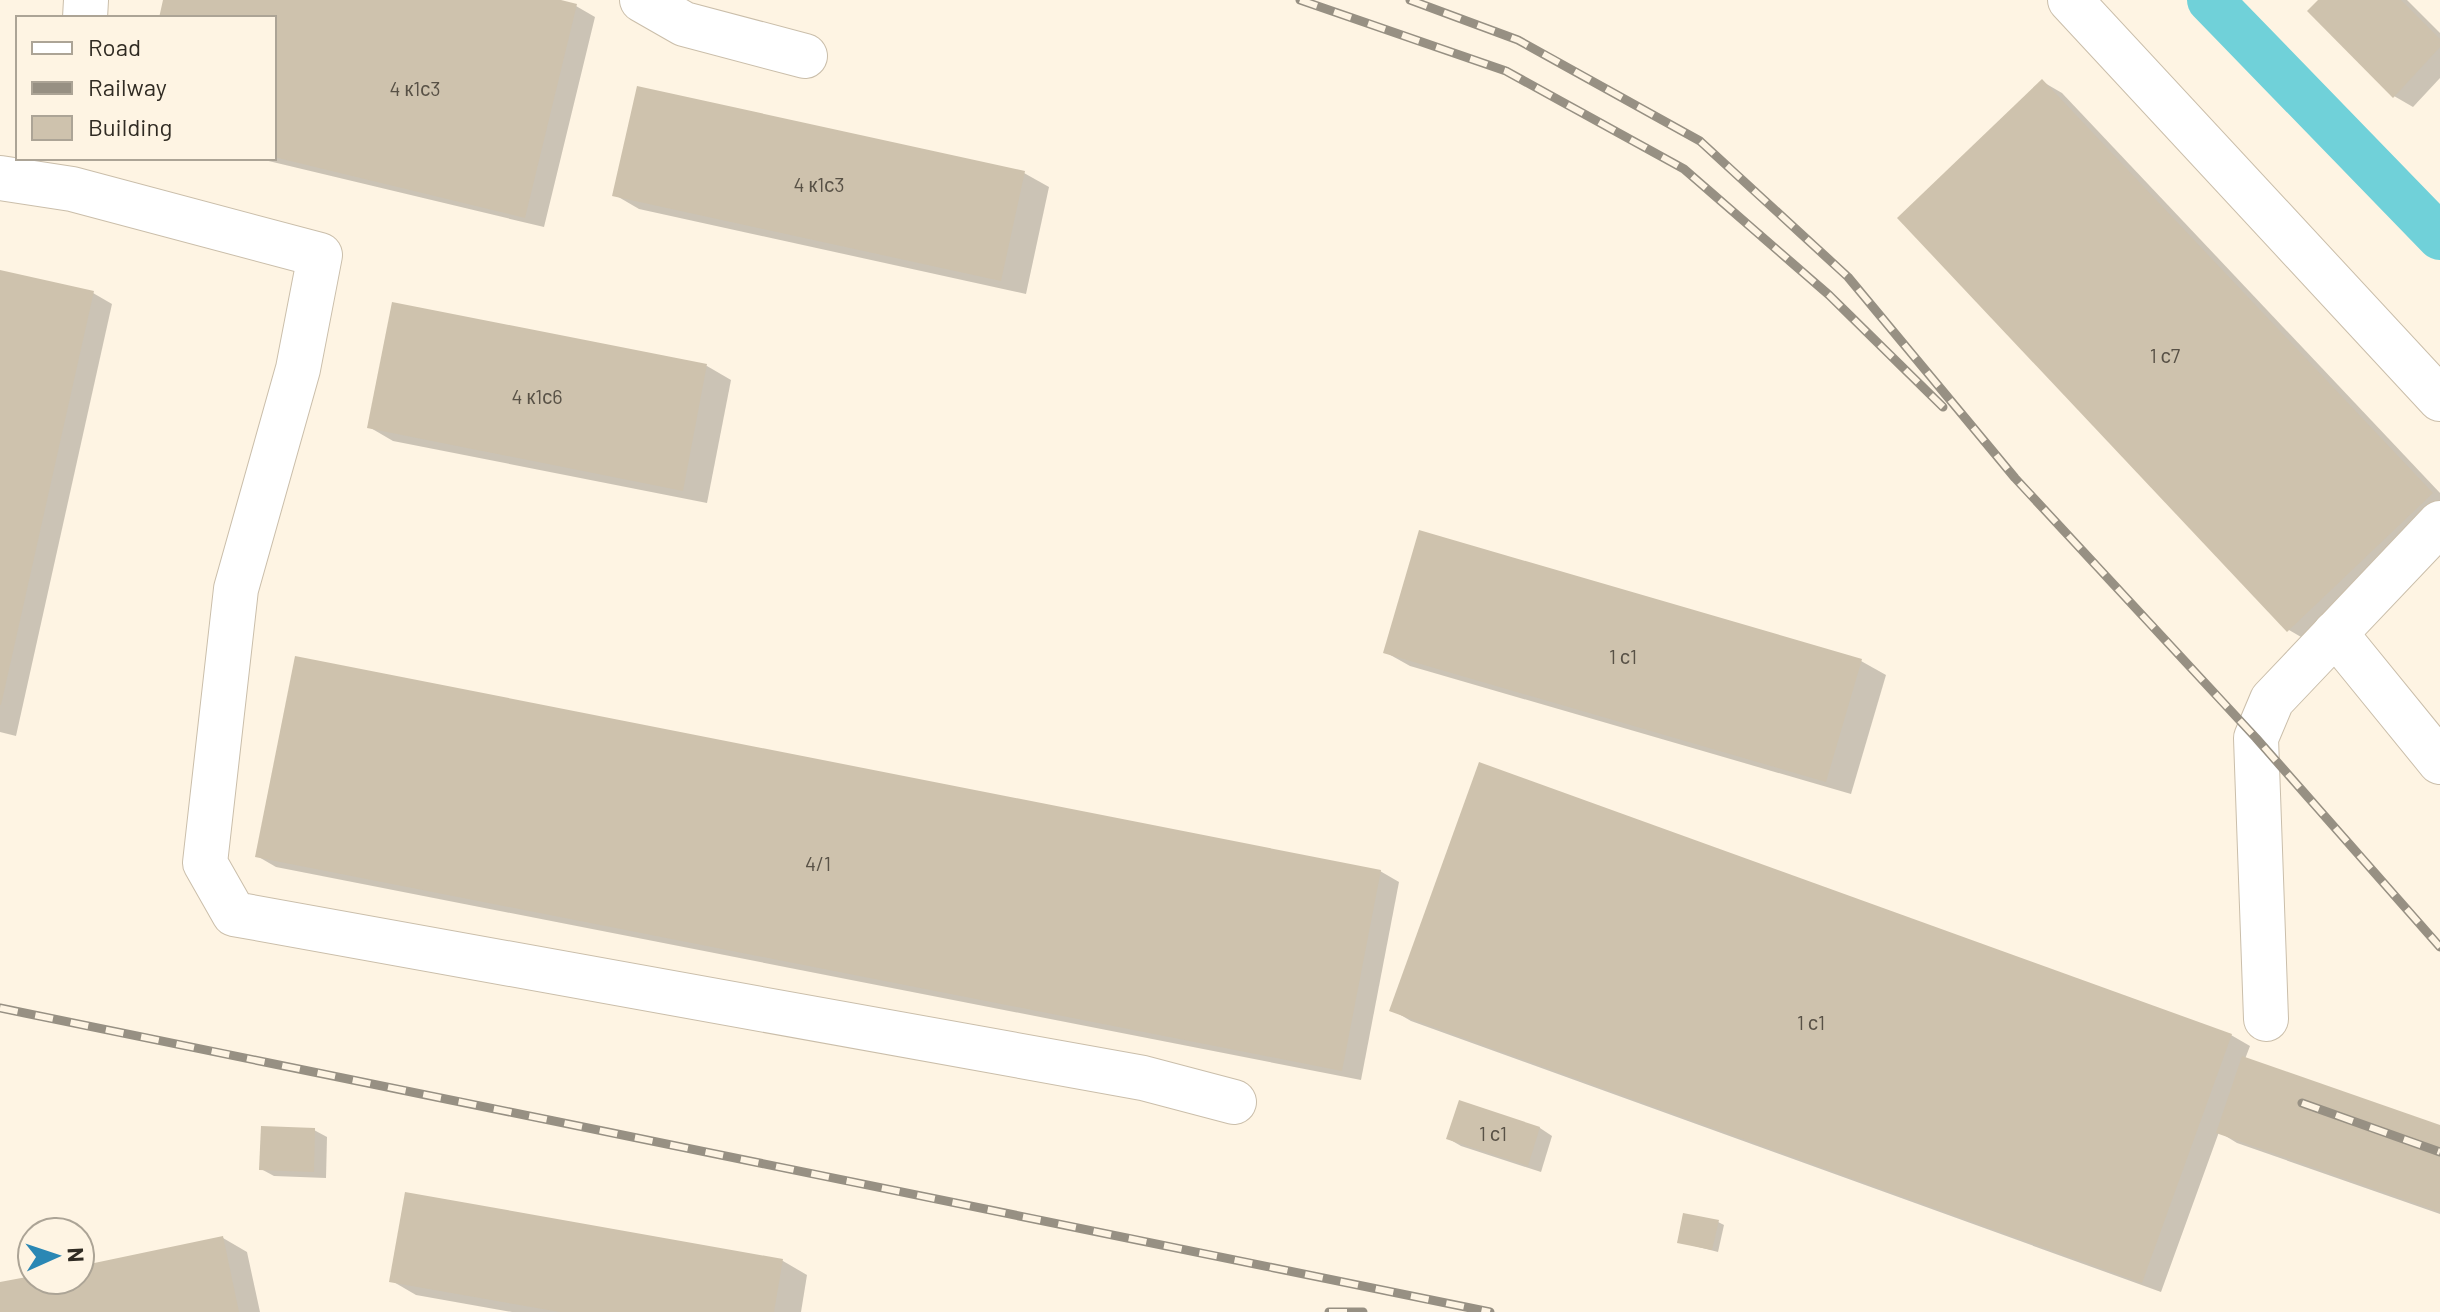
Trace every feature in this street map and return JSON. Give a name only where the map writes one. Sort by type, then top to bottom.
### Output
[{"type":"lane","points":[[642,0],[684,24],[805,56]]},
{"type":"lane","points":[[2070,0],[2440,399]]},
{"type":"lane","points":[[0,178],[73,173],[320,255],[298,369],[236,589],[205,863],[234,914],[1143,1078],[1234,1102]]},
{"type":"lane","points":[[2266,1019],[2256,738],[2272,700],[2440,523]]},
{"type":"lane","points":[[2335,633],[2440,762]]},
{"type":"building","points":[[163,0],[561,0],[577,4],[525,218],[276,157],[276,16],[159,16]]},
{"type":"building","points":[[2318,0],[2401,0],[2440,39],[2440,47],[2393,98],[2307,11]]},
{"type":"building","points":[[2042,79],[2433,493],[2287,632],[1897,218]]},
{"type":"building","points":[[637,86],[1025,171],[1001,281],[612,196]]},
{"type":"building","points":[[0,270],[94,291],[1,705],[0,705]]},
{"type":"building","points":[[392,302],[707,364],[683,491],[367,428]]},
{"type":"building","points":[[1419,530],[1862,659],[1826,782],[1383,653]]},
{"type":"building","points":[[295,656],[1381,870],[1342,1071],[255,857]]},
{"type":"building","points":[[1479,762],[2232,1034],[2142,1283],[1389,1011]]},
{"type":"building","points":[[2242,1056],[2440,1125],[2440,1212],[2216,1133]]},
{"type":"building","points":[[1459,1100],[1540,1127],[1528,1166],[1446,1139]]},
{"type":"building","points":[[261,1126],[315,1128],[314,1172],[259,1170]]},
{"type":"building","points":[[405,1192],[783,1259],[774,1312],[560,1312],[389,1282]]},
{"type":"building","points":[[1683,1213],[1719,1220],[1712,1250],[1677,1243]]},
{"type":"building","points":[[223,1236],[239,1312],[0,1312],[0,1282],[16,1279],[16,1296],[96,1296],[96,1263]]},
{"type":"waterway","points":[[2210,0],[2440,237]]},
{"type":"railway","points":[[1300,0],[1506,71],[1684,169],[1829,295],[1943,407]]},
{"type":"railway","points":[[1410,0],[1518,40],[1700,141],[1848,277],[2015,478],[2256,738],[2440,947]]},
{"type":"railway","points":[[0,1008],[1490,1312]]},
{"type":"railway","points":[[2302,1103],[2440,1152]]},
{"type":"railway","points":[[1329,1312],[1363,1312]]}]
